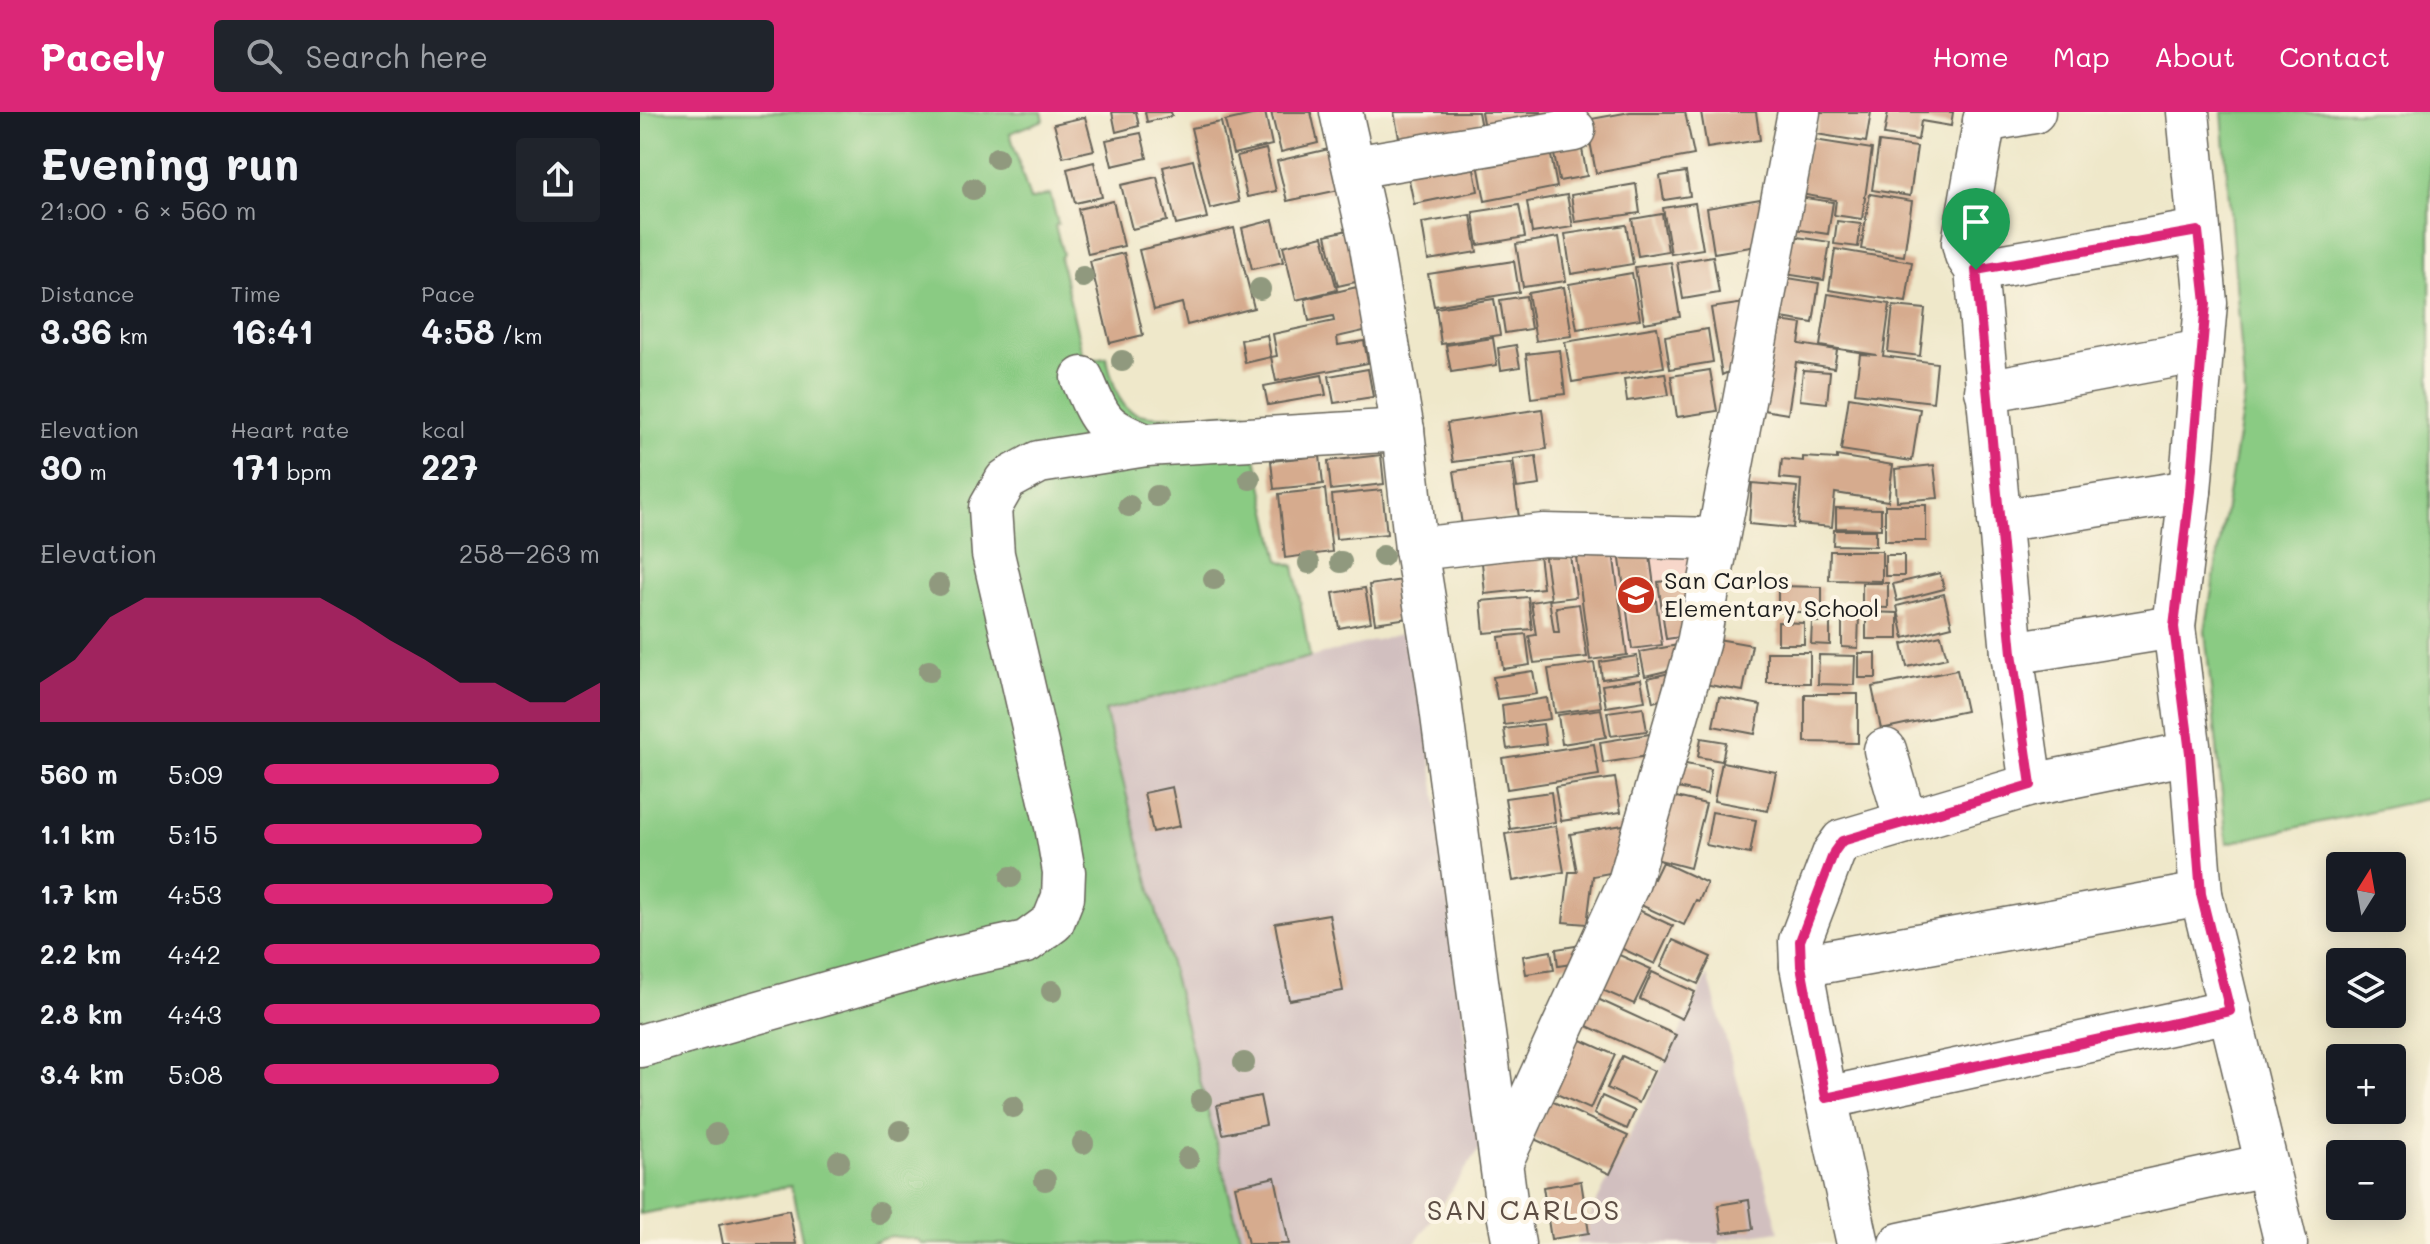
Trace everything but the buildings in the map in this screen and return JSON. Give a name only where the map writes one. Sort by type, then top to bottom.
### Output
[{"type":"street","points":[[1341,112],[1370,241],[1403,430],[1416,549],[1438,685],[1514,1244]]},
{"type":"street","points":[[1502,1161],[1629,882],[1698,644],[1799,112]]},
{"type":"street","points":[[2031,785],[2012,653],[1976,270],[1966,255],[1963,243],[1985,117],[2034,112]]},
{"type":"street","points":[[2188,112],[2206,303],[2190,491],[2174,627],[2190,753],[2201,894],[2286,1244]]},
{"type":"street","points":[[1354,167],[1574,130]]},
{"type":"street","points":[[1976,270],[2198,231]]},
{"type":"street","points":[[1986,391],[2202,351]]},
{"type":"street","points":[[1082,378],[1099,416],[1117,434],[1146,445]]},
{"type":"street","points":[[640,1046],[946,959],[1026,942],[1053,922],[1063,897],[1064,872],[993,554],[990,508],[1006,480],[1039,462],[1146,445],[1403,430]]},
{"type":"street","points":[[1999,521],[2190,491]]},
{"type":"street","points":[[1416,549],[1544,535],[1717,539]]},
{"type":"street","points":[[2012,653],[2174,627]]},
{"type":"street","points":[[1885,750],[1906,822]]},
{"type":"street","points":[[1858,1244],[1801,966],[1800,941],[1834,852],[1842,841],[2031,785],[2190,753]]},
{"type":"street","points":[[1801,966],[2201,894]]},
{"type":"street","points":[[1826,1098],[2230,1011]]},
{"type":"street","points":[[1900,1244],[2266,1165]]},
{"type":"shaded area","name":"San Carlos Elementary School","points":[[1570,546],[1703,546],[1686,643],[1589,662]]},
{"type":"shaded area","points":[[1415,630],[1480,1148],[1415,1244],[1242,1244],[1105,711]]},
{"type":"shaded area","points":[[1708,975],[1779,1231],[1720,1240],[1720,1244],[1576,1244]]},
{"type":"green space","points":[[640,112],[1042,112],[1044,120],[1010,133],[1030,200],[1050,194],[1063,254],[1060,258],[1084,361],[1106,357],[1120,398],[1128,409],[1137,413],[1166,417],[1246,413],[1279,560],[1294,566],[1310,657],[1105,711],[1242,1244],[922,1244],[918,1240],[891,1236],[869,1244],[803,1244],[791,1186],[640,1214]]},
{"type":"green space","points":[[2222,112],[2430,112],[2430,798],[2227,843],[2205,631],[2245,395]]},
{"type":"place","name":"San Carlos Elementary School","points":[[1636,595]]},
{"type":"district","name":"SAN CARLOS","points":[[1524,1210]]},
{"type":"route","points":[[2198,231],[2206,303],[2190,491],[2174,627],[2190,753],[2201,894],[2230,1011],[1826,1098],[1801,966],[1800,941],[1834,852],[1842,841],[2031,785],[2012,653],[1976,270],[2198,231]]}]
